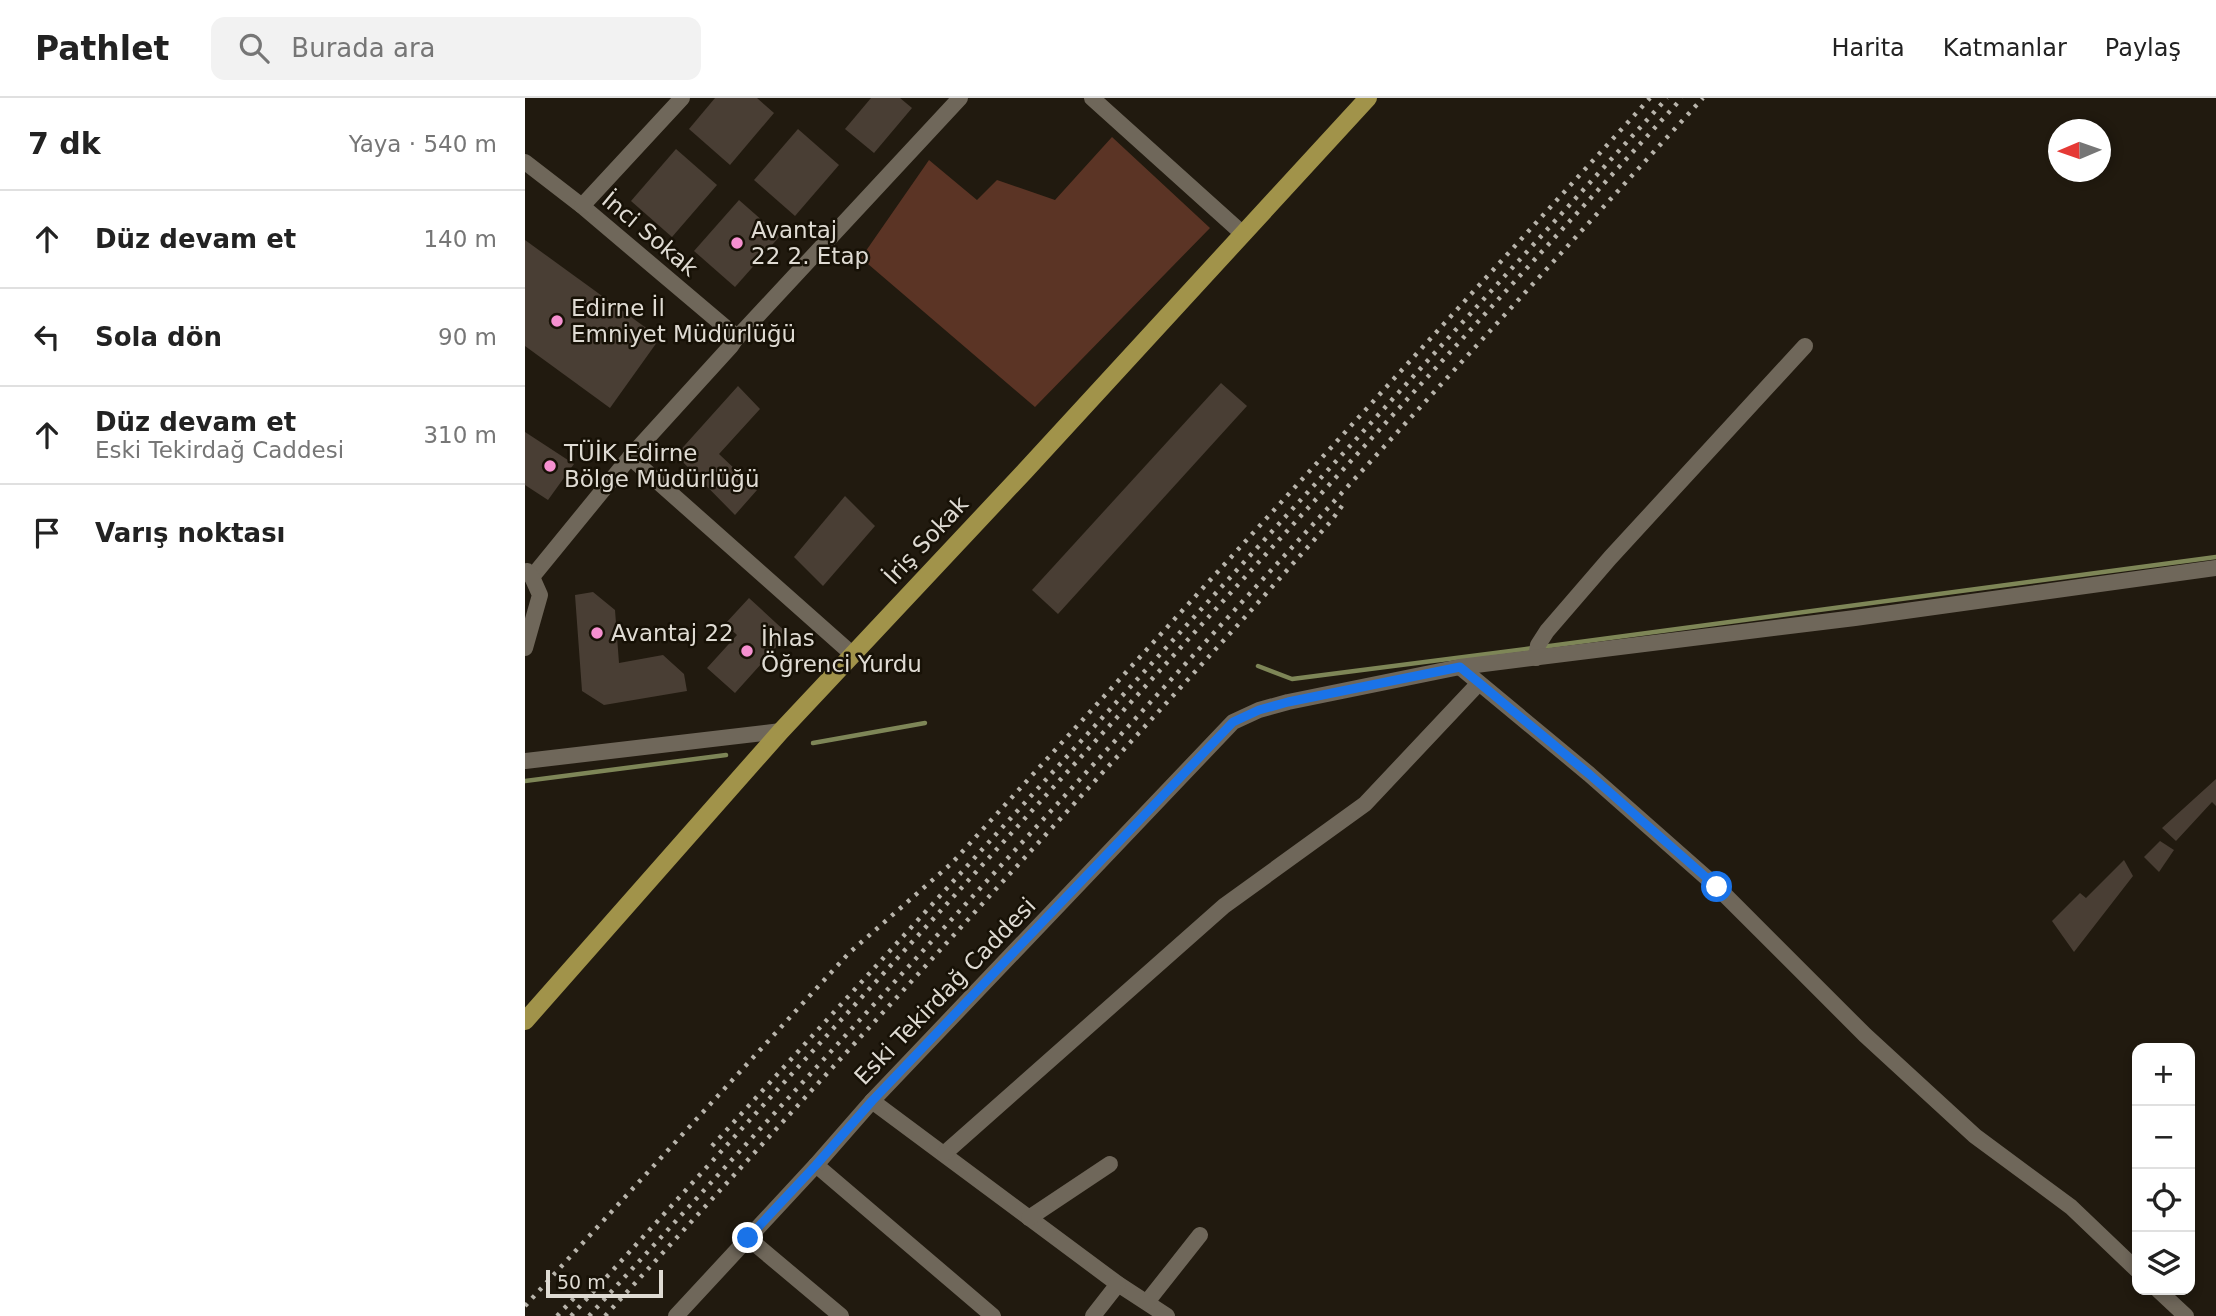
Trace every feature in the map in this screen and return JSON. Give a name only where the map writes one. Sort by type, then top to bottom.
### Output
[{"type":"main road","name":"İriş Sokak","points":[[525,1021],[781,731],[1025,471],[1368,98]]},
{"type":"street","points":[[582,206],[682,98]]},
{"type":"street","points":[[525,648],[540,595],[529,573],[735,340],[960,98]]},
{"type":"street","points":[[1092,98],[1243,234]]},
{"type":"street","name":"İnci Sokak","points":[[525,162],[582,206],[731,332],[735,340]]},
{"type":"street","points":[[1537,653],[1547,631],[1610,558],[1805,346]]},
{"type":"street","points":[[630,457],[852,654]]},
{"type":"street","name":"Eski Tekirdağ Caddesi","points":[[676,1316],[872,1101],[1233,722],[1259,710],[1288,702],[1537,653],[1868,616],[2216,568]]},
{"type":"street","points":[[1460,667],[1589,774],[1717,887],[1864,1035],[1975,1136],[2071,1207],[2132,1265]]},
{"type":"street","points":[[944,1153],[1224,906],[1365,804],[1479,683]]},
{"type":"street","points":[[525,761],[781,731]]},
{"type":"street","points":[[872,1101],[1118,1284],[1167,1316]]},
{"type":"street","points":[[1029,1218],[1110,1164]]},
{"type":"street","points":[[816,1165],[993,1316]]},
{"type":"street","points":[[1147,1302],[1201,1235]]},
{"type":"street","points":[[748,1238],[841,1316]]},
{"type":"street","points":[[1093,1316],[1118,1284]]},
{"type":"street","points":[[2163,1295],[2186,1316]]},
{"type":"shaded area","points":[[1112,137],[1210,228],[1035,407],[861,258],[929,160],[977,200],[997,180],[1055,200]]},
{"type":"building","points":[[715,98],[757,98],[774,113],[730,165],[689,129]]},
{"type":"building","points":[[871,98],[900,98],[912,108],[874,153],[845,129]]},
{"type":"building","points":[[798,129],[839,165],[795,216],[754,180]]},
{"type":"building","points":[[676,149],[717,185],[672,237],[631,201]]},
{"type":"building","name":"Avantaj 22 2. Etap","points":[[739,200],[780,236],[735,287],[694,251]]},
{"type":"building","points":[[525,240],[660,338],[610,408],[525,346]]},
{"type":"building","points":[[1221,383],[1247,406],[1058,614],[1032,590]]},
{"type":"building","points":[[738,386],[760,409],[719,454],[757,490],[735,515],[676,455]]},
{"type":"building","name":"TÜİK Edirne Bölge Müdürlüğü","points":[[525,432],[574,464],[548,500],[525,485]]},
{"type":"building","points":[[845,496],[875,526],[823,586],[794,557]]},
{"type":"building","name":"Avantaj 22","points":[[593,592],[615,610],[619,663],[663,655],[684,674],[687,691],[604,705],[582,691],[575,595]]},
{"type":"building","name":"İhlas Öğrenci Yurdu","points":[[749,598],[788,634],[735,693],[707,668],[737,635],[725,624]]},
{"type":"building","points":[[2216,779],[2216,806],[2212,802],[2176,841],[2162,828]]},
{"type":"building","points":[[2160,841],[2174,850],[2159,872],[2144,857]]},
{"type":"building","points":[[2124,860],[2133,876],[2074,952],[2052,921],[2080,893],[2086,898]]},
{"type":"waterway","points":[[1542,647],[2216,557]]},
{"type":"waterway","points":[[1258,666],[1292,679],[1533,648]]},
{"type":"waterway","points":[[813,743],[925,723]]},
{"type":"waterway","points":[[525,781],[726,755]]},
{"type":"railway","points":[[525,1306],[849,953],[952,863],[1650,98]]},
{"type":"railway","points":[[712,1146],[1667,98]]},
{"type":"railway","points":[[571,1316],[1682,98]]},
{"type":"railway","points":[[589,1316],[1703,98]]},
{"type":"railway","points":[[605,1316],[1246,616],[1344,503]]},
{"type":"railway","points":[[557,1316],[576,1296]]},
{"type":"place","name":"Avantaj 22 2. Etap","points":[[737,243]]},
{"type":"place","name":"Edirne İl Emniyet Müdürlüğü","points":[[557,321]]},
{"type":"place","name":"TÜİK Edirne Bölge Müdürlüğü","points":[[550,466]]},
{"type":"place","name":"Avantaj 22","points":[[597,633]]},
{"type":"place","name":"İhlas Öğrenci Yurdu","points":[[747,651]]},
{"type":"route","points":[[748,1238],[872,1101],[1233,722],[1259,710],[1460,667],[1589,774],[1717,887]]}]
